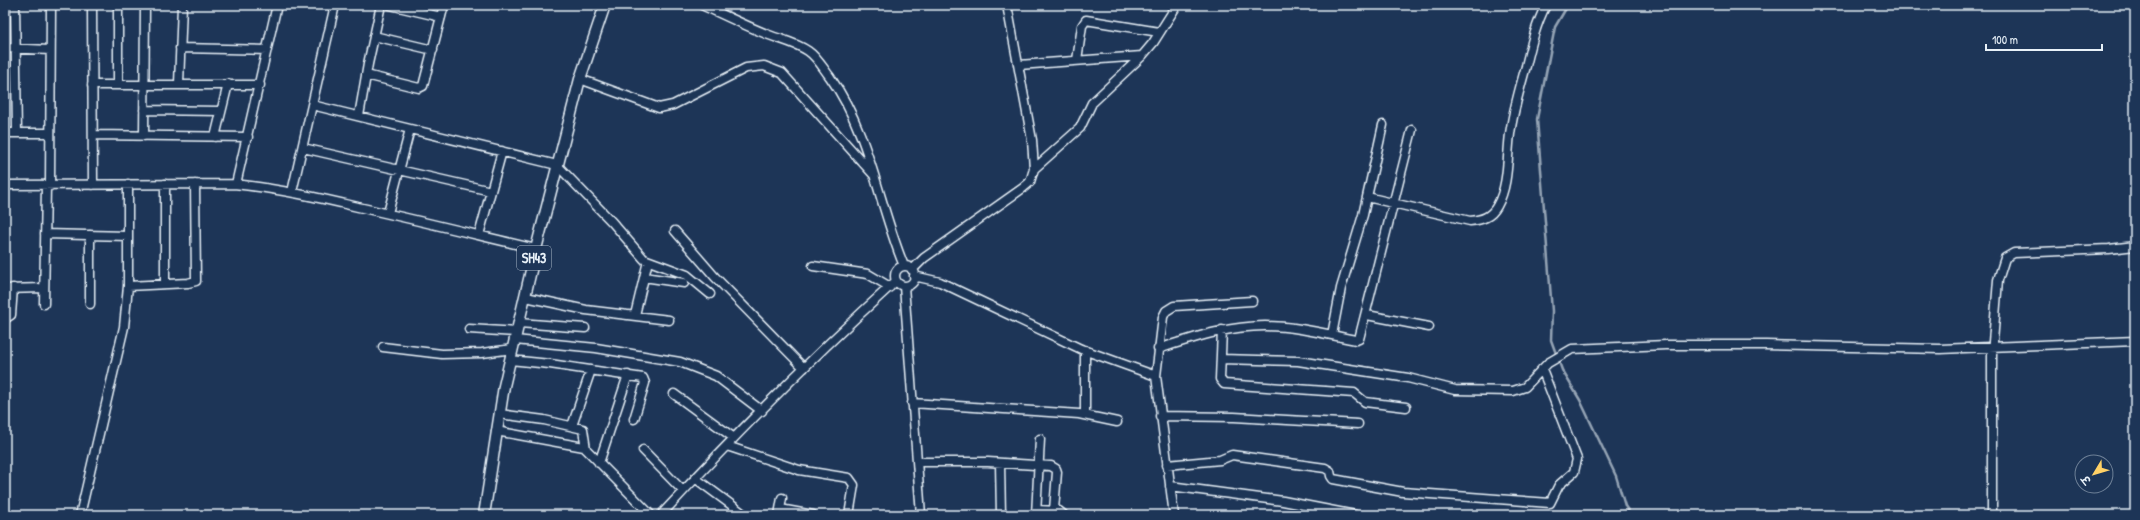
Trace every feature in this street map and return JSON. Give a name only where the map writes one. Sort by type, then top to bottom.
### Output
[{"type":"main road","name":"SH43","points":[[484,515],[499,414],[536,249],[580,79],[605,5]]},
{"type":"street","points":[[15,5],[17,133]]},
{"type":"street","points":[[44,304],[45,234],[50,133],[51,5]]},
{"type":"street","points":[[92,5],[93,185]]},
{"type":"street","points":[[118,5],[118,84]]},
{"type":"street","points":[[144,136],[145,5]]},
{"type":"street","points":[[179,84],[182,5]]},
{"type":"street","points":[[236,184],[260,85],[266,50],[277,5]]},
{"type":"street","points":[[292,192],[335,5]]},
{"type":"street","points":[[359,116],[381,5]]},
{"type":"street","points":[[390,5],[441,17]]},
{"type":"street","points":[[366,75],[421,87],[424,84],[444,5]]},
{"type":"street","points":[[702,5],[768,35],[798,46],[814,56],[845,102],[860,132],[891,235],[904,266],[913,273],[940,282],[1084,350],[1156,376]]},
{"type":"street","points":[[812,266],[868,274],[893,284],[904,286],[910,284],[913,273],[924,258],[1029,184],[1034,169],[1032,140],[1007,5]]},
{"type":"street","points":[[1034,169],[1071,138],[1080,128],[1092,103],[1142,56],[1177,5]]},
{"type":"street","points":[[1367,197],[1470,221],[1480,220],[1491,215],[1498,206],[1504,191],[1510,133],[1518,97],[1538,22],[1546,5]]},
{"type":"street","points":[[1077,60],[1082,26],[1086,20],[1159,32]]},
{"type":"street","points":[[374,36],[433,50]]},
{"type":"street","points":[[5,48],[50,50]]},
{"type":"street","points":[[180,48],[266,50]]},
{"type":"street","points":[[1019,65],[1142,56]]},
{"type":"street","points":[[580,79],[659,108],[673,105],[746,68],[764,66],[782,73],[874,175]]},
{"type":"street","points":[[215,137],[228,84]]},
{"type":"street","points":[[92,85],[260,85]]},
{"type":"street","points":[[312,105],[502,150],[557,165],[648,261],[687,275],[710,294]]},
{"type":"street","points":[[144,110],[221,111]]},
{"type":"street","points":[[1332,335],[1342,288],[1367,197],[1383,125]]},
{"type":"street","points":[[388,214],[410,129]]},
{"type":"street","points":[[1158,349],[1203,334],[1222,330],[1265,326],[1298,328],[1356,340],[1359,339],[1367,315],[1412,130]]},
{"type":"street","points":[[5,133],[50,133]]},
{"type":"street","points":[[93,135],[248,137]]},
{"type":"street","points":[[303,148],[491,191]]},
{"type":"street","points":[[479,235],[502,150]]},
{"type":"street","points":[[80,515],[124,327],[128,286],[128,184]]},
{"type":"street","points":[[164,184],[165,284]]},
{"type":"street","points":[[128,286],[194,282],[197,278],[195,184]]},
{"type":"street","points":[[5,185],[236,184],[292,192],[536,249]]},
{"type":"street","points":[[675,231],[715,277],[804,368]]},
{"type":"street","points":[[45,234],[128,236]]},
{"type":"street","points":[[90,235],[90,304]]},
{"type":"street","points":[[1992,515],[1993,348],[1998,280],[2005,258],[2014,253],[2109,250],[2135,246]]},
{"type":"street","points":[[635,315],[648,261]]},
{"type":"street","points":[[661,515],[726,446],[804,368],[893,284],[896,272],[904,266]]},
{"type":"street","points":[[644,277],[684,283]]},
{"type":"street","points":[[904,286],[921,515]]},
{"type":"street","points":[[5,319],[11,315],[9,289],[44,288]]},
{"type":"street","points":[[526,297],[586,310],[669,320]]},
{"type":"street","points":[[1174,515],[1156,376],[1163,317],[1170,308],[1211,303],[1252,301]]},
{"type":"street","points":[[1367,315],[1429,327]]},
{"type":"street","points":[[383,347],[447,354],[516,336],[585,328]]},
{"type":"street","points":[[469,329],[680,362],[716,376],[762,410]]},
{"type":"street","points":[[1222,330],[1220,379],[1224,384],[1354,393],[1365,402],[1406,407]]},
{"type":"street","points":[[1221,359],[1298,361],[1408,378],[1460,391],[1472,389],[1513,391],[1522,389],[1548,363],[1572,349],[1666,345],[1766,345],[1940,349],[2135,341]]},
{"type":"street","points":[[1084,350],[1086,415]]},
{"type":"street","points":[[510,360],[638,376],[645,380],[634,419]]},
{"type":"street","points":[[1167,465],[1220,460],[1232,455],[1325,468],[1330,471],[1330,476],[1333,479],[1403,492],[1550,503],[1559,485],[1574,472],[1577,459],[1542,369]]},
{"type":"street","points":[[572,426],[591,370]]},
{"type":"street","points":[[600,463],[628,375]]},
{"type":"street","points":[[674,394],[734,438]]},
{"type":"street","points":[[912,402],[956,404],[1086,415],[1116,422]]},
{"type":"street","points":[[499,414],[583,429],[585,432],[586,449]]},
{"type":"street","points":[[1160,416],[1234,417],[1358,424]]},
{"type":"street","points":[[496,432],[581,446],[586,449],[651,515]]},
{"type":"street","points":[[1040,439],[1036,512],[1054,510],[1062,512],[1064,515]]},
{"type":"street","points":[[726,446],[799,470],[849,478],[854,485],[849,515]]},
{"type":"street","points":[[643,450],[683,491]]},
{"type":"street","points":[[917,462],[1038,464],[1051,466],[1056,469],[1054,510]]},
{"type":"street","points":[[1000,463],[1001,515]]},
{"type":"street","points":[[695,478],[745,515]]},
{"type":"street","points":[[1170,486],[1283,501],[1355,515]]},
{"type":"street","points":[[782,498],[779,512],[813,515]]},
{"type":"waterway","points":[[1568,5],[1555,27],[1537,119],[1552,311],[1551,340],[1562,370],[1580,400],[1616,476],[1625,506],[1631,515]]}]
